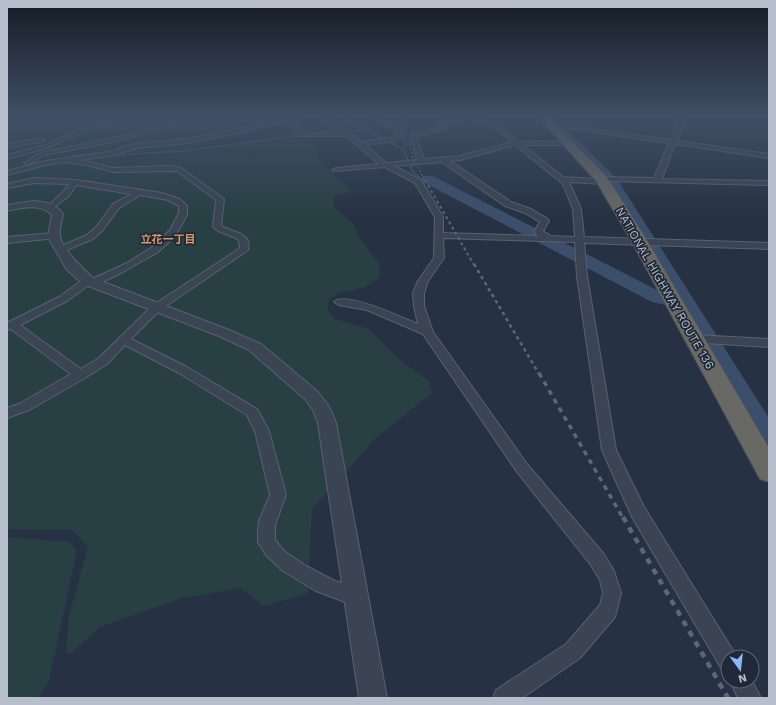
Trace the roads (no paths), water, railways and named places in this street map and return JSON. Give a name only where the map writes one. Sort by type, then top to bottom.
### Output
[{"type":"highway","name":"NATIONAL HIGHWAY ROUTE 136","points":[[574,150],[602,180],[640,242],[769,471]]},
{"type":"street","points":[[7,157],[33,150]]},
{"type":"street","points":[[23,168],[28,162],[42,154],[59,150]]},
{"type":"street","points":[[7,173],[62,160],[110,154],[123,150]]},
{"type":"street","points":[[368,150],[383,164],[418,182],[439,217],[439,258],[422,281],[418,294],[421,318],[427,332],[522,468],[597,559],[608,577],[612,593],[608,610],[574,651],[504,698]]},
{"type":"street","points":[[417,150],[420,162]]},
{"type":"street","points":[[336,170],[383,164],[444,160],[468,156],[486,150]]},
{"type":"street","points":[[524,150],[566,183],[577,209],[582,276],[609,450],[638,512],[721,649]]},
{"type":"street","points":[[657,181],[669,150]]},
{"type":"street","points":[[730,150],[769,156]]},
{"type":"street","points":[[7,413],[24,406],[81,375],[103,361],[156,308],[244,250],[246,246],[245,241],[242,238],[216,227],[216,222],[221,207],[220,199],[215,193],[179,169],[156,168],[113,170],[89,163],[62,160]]},
{"type":"street","points":[[444,160],[508,204],[528,211],[545,221],[538,232],[550,239]]},
{"type":"street","points":[[562,179],[769,183]]},
{"type":"street","points":[[7,186],[22,182],[42,180],[73,183],[170,198],[182,204],[184,212],[179,222],[164,243],[151,253],[90,282],[63,299],[10,326],[81,375]]},
{"type":"street","points":[[51,207],[66,194],[73,183]]},
{"type":"street","points":[[7,240],[58,242],[90,237],[97,231],[116,206],[138,193]]},
{"type":"street","points":[[7,208],[29,205],[51,207],[58,214],[58,242],[72,267],[90,282],[255,346],[312,396],[321,408],[327,423],[373,698]]},
{"type":"street","points":[[439,235],[769,246]]},
{"type":"street","points":[[339,302],[371,308],[427,332]]},
{"type":"street","points":[[694,339],[769,343]]},
{"type":"street","points":[[124,340],[183,370],[252,412],[262,431],[278,495],[276,505],[268,518],[266,530],[268,542],[285,563],[308,577],[341,592],[356,595]]},
{"type":"street","points":[[745,689],[750,698]]},
{"type":"waterway","points":[[117,155],[191,150]]},
{"type":"waterway","points":[[403,150],[413,172],[419,177]]},
{"type":"waterway","points":[[581,150],[612,182],[769,440]]},
{"type":"waterway","points":[[72,156],[101,154]]},
{"type":"waterway","points":[[428,179],[659,298],[686,304]]},
{"type":"railway","points":[[411,150],[413,158],[425,181]]},
{"type":"railway","points":[[425,180],[474,265]]},
{"type":"railway","points":[[474,264],[539,374]]},
{"type":"railway","points":[[539,373],[623,518]]},
{"type":"railway","points":[[623,517],[728,698]]},
{"type":"district","name":"立花一丁目","points":[[168,239]]}]
